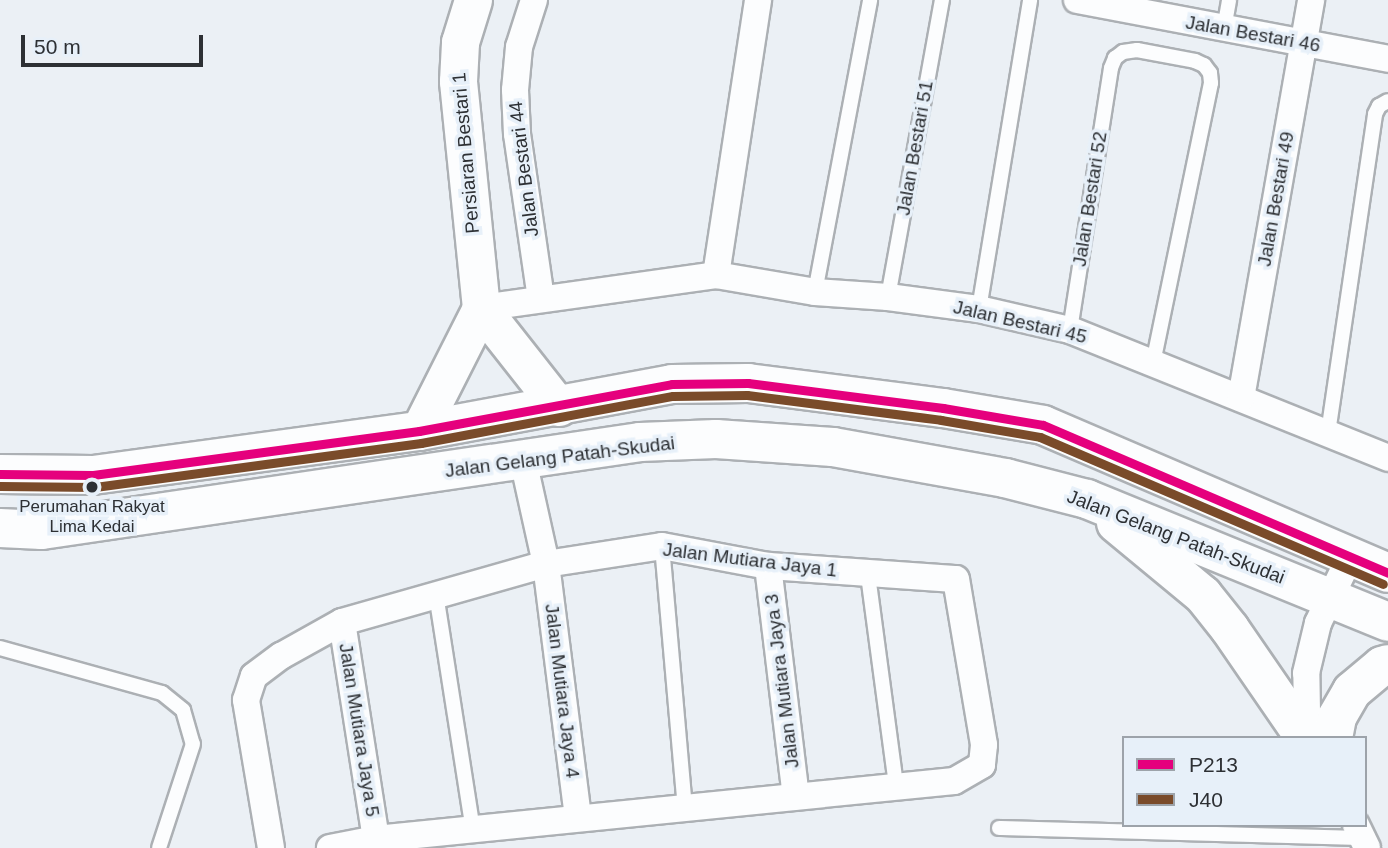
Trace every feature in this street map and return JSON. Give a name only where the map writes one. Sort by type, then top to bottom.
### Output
[{"type":"main road","points":[[0,474],[93,475],[418,431],[672,384],[748,383],[943,408],[1043,425],[1388,573]]},
{"type":"main road","name":"Jalan Gelang Patah-Skudai","points":[[0,528],[42,530],[640,442],[716,439],[847,450],[1005,478],[1087,499],[1388,622]]},
{"type":"main road","points":[[1087,499],[1203,596],[1230,629],[1304,736]]},
{"type":"main road","points":[[1334,736],[1337,717],[1352,691],[1388,664]]},
{"type":"street","name":"Persiaran Bestari 1","points":[[472,0],[460,42],[458,81],[481,308]]},
{"type":"street","name":"Jalan Bestari 44","points":[[534,0],[519,47],[515,90],[517,134],[541,298]]},
{"type":"street","points":[[716,275],[758,0]]},
{"type":"street","name":"Jalan Bestari 46","points":[[1077,0],[1129,6],[1224,29],[1388,59]]},
{"type":"street","name":"Jalan Bestari 49","points":[[1241,398],[1311,0]]},
{"type":"street","name":"Jalan Bestari 45","points":[[481,308],[716,275],[815,292],[888,297],[979,309],[1070,330],[1388,458]]},
{"type":"street","points":[[418,431],[481,308],[559,407]]},
{"type":"street","name":"Jalan Mutiara Jaya 4","points":[[523,460],[547,564],[578,818]]},
{"type":"street","name":"Jalan Mutiara Jaya 1","points":[[271,848],[247,700],[254,676],[281,656],[342,622],[547,564],[662,546],[768,566],[867,575],[956,579],[984,745],[982,765],[954,781],[896,786]]},
{"type":"street","points":[[1315,736],[1307,712],[1306,673],[1318,623],[1350,557]]},
{"type":"street","name":"Jalan Mutiara Jaya 3","points":[[768,566],[796,796]]},
{"type":"street","name":"Jalan Mutiara Jaya 5","points":[[342,622],[376,839]]},
{"type":"street","points":[[330,848],[376,839],[896,786]]},
{"type":"lane","points":[[815,292],[870,0]]},
{"type":"lane","name":"Jalan Bestari 51","points":[[888,297],[942,0]]},
{"type":"lane","points":[[979,309],[1030,0]]},
{"type":"lane","points":[[1224,29],[1229,0]]},
{"type":"lane","name":"Jalan Bestari 52","points":[[1070,330],[1111,68],[1115,58],[1123,52],[1137,50],[1195,61],[1204,65],[1210,73],[1211,83],[1153,363]]},
{"type":"lane","points":[[1328,433],[1375,114],[1379,106],[1388,101]]},
{"type":"lane","points":[[662,546],[685,807]]},
{"type":"lane","points":[[867,575],[896,786]]},
{"type":"lane","points":[[436,594],[473,829]]},
{"type":"lane","points":[[0,648],[162,692],[183,710],[193,744],[159,848]]},
{"type":"lane","points":[[999,828],[1362,837]]},
{"type":"transit line","name":"P213","points":[[0,474],[93,475],[419,431],[672,384],[748,383],[943,408],[1043,425],[1388,573]]},
{"type":"transit line","name":"J40","points":[[0,486],[95,487],[421,443],[673,396],[747,395],[941,420],[1040,437],[1383,584]]},
{"type":"place","name":"Perumahan Rakyat Lima Kedai","points":[[92,487]]}]
